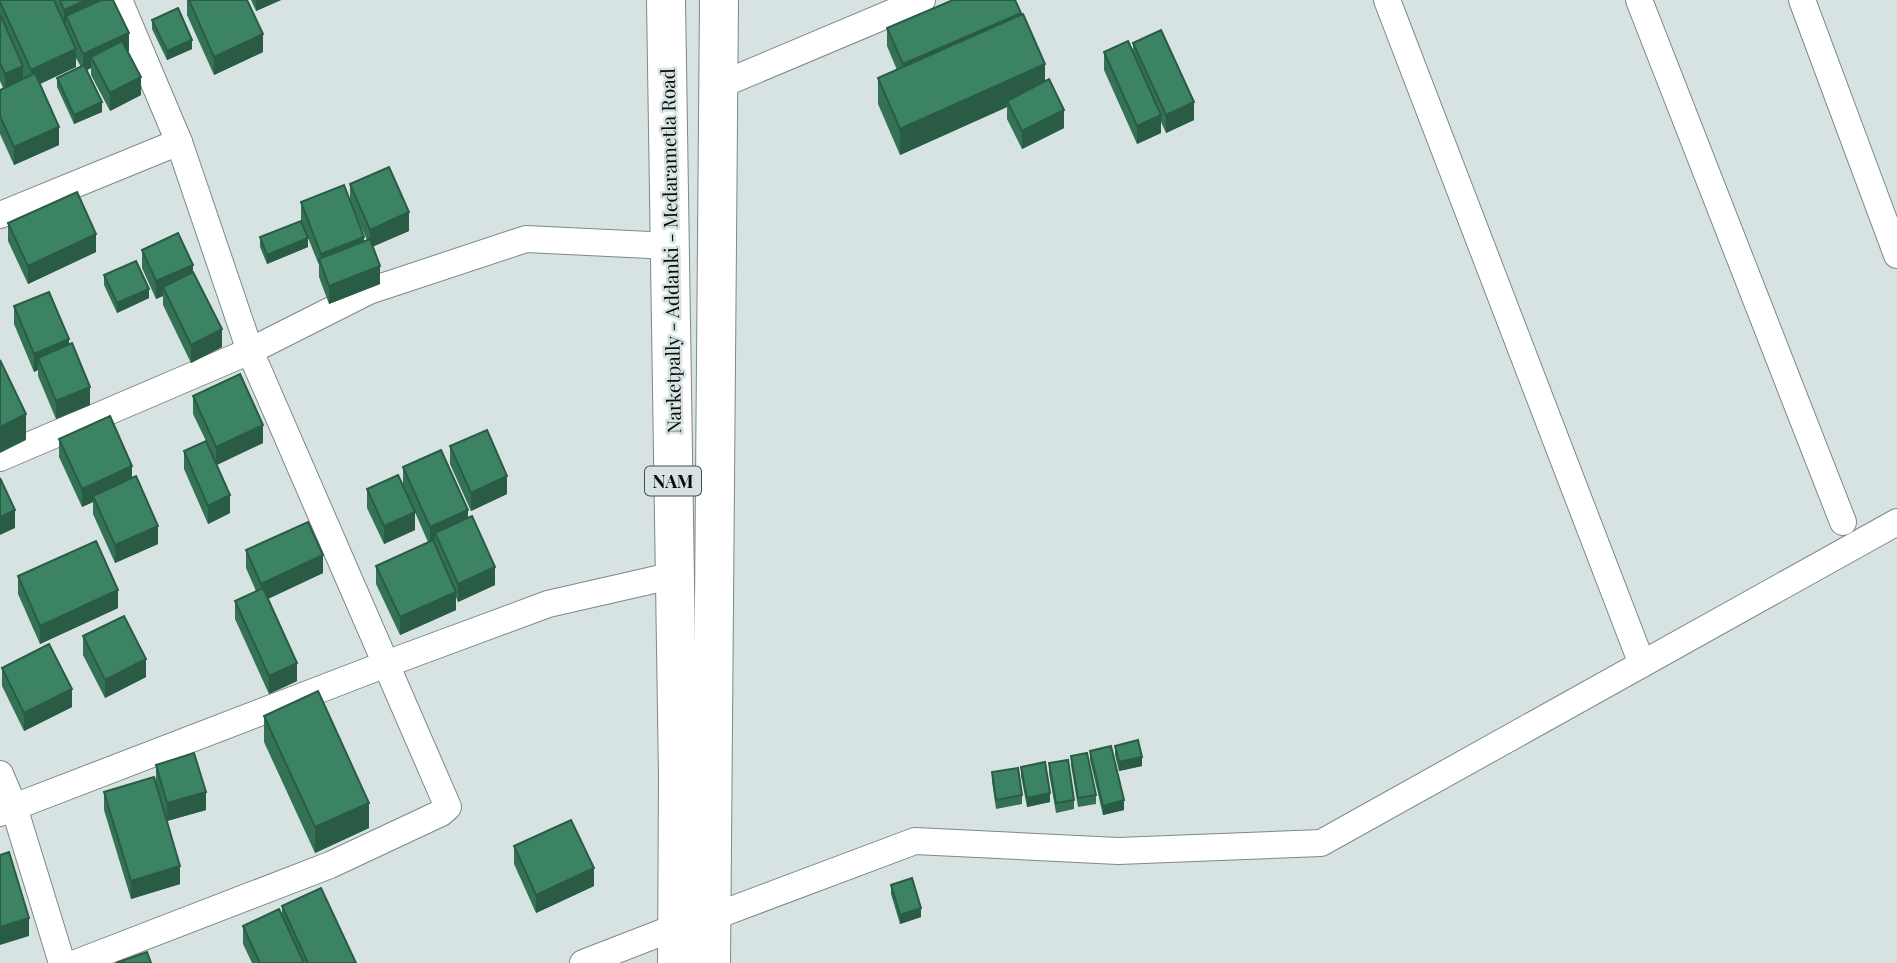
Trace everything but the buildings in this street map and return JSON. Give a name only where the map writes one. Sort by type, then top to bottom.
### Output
[{"type":"highway","name":"Narketpally - Addanki - Medarametla Road","points":[[666,0],[678,777],[688,936],[711,963]]},
{"type":"highway","name":"Narketpally - Addanki - Medarametla Road","points":[[688,936],[719,0]]},
{"type":"street","points":[[76,963],[330,865],[441,813],[448,807],[250,351],[178,142],[119,0]]},
{"type":"street","points":[[718,86],[922,0]]},
{"type":"street","points":[[1387,0],[1642,664]]},
{"type":"street","points":[[1639,0],[1843,522]]},
{"type":"street","points":[[1802,0],[1897,255]]},
{"type":"street","points":[[0,215],[178,142]]},
{"type":"street","points":[[0,458],[250,351],[369,291],[526,239],[670,246]]},
{"type":"street","points":[[583,963],[688,936],[915,841],[1118,851],[1321,843],[1897,522]]},
{"type":"street","points":[[7,810],[548,604],[675,575]]},
{"type":"street","points":[[0,774],[7,810],[62,963]]}]
